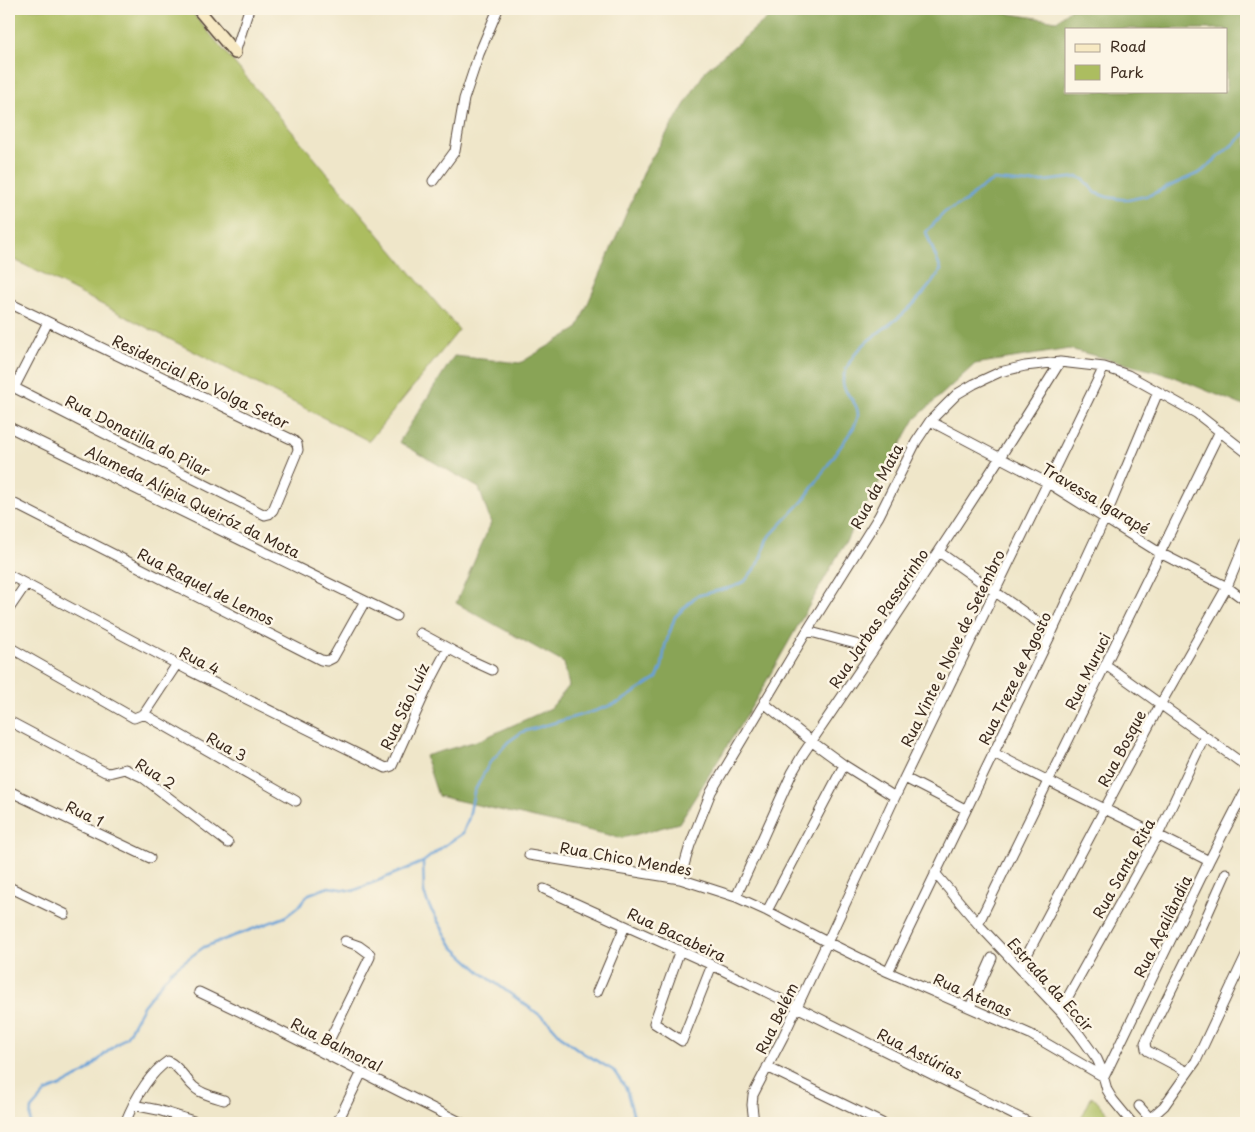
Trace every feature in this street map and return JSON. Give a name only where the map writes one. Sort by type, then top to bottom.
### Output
[{"type":"street","points":[[198,9],[235,53]]},
{"type":"street","points":[[235,53],[248,9]]},
{"type":"street","points":[[433,181],[455,151],[464,99],[479,54],[498,9]]},
{"type":"street","name":"Residencial Rio Volga Setor","points":[[9,303],[293,440],[297,444],[298,450],[273,510],[269,514],[254,510]]},
{"type":"street","points":[[11,387],[48,322]]},
{"type":"street","name":"Rua da Mata","points":[[680,879],[690,845],[712,792],[807,631],[879,516],[908,457],[930,421],[957,394],[1000,372],[1026,366],[1060,362],[1104,367],[1128,375],[1196,413],[1246,452]]},
{"type":"street","name":"Rua Jarbas Passarinho","points":[[736,897],[792,773],[811,741],[939,552],[1060,362]]},
{"type":"street","name":"Rua Vinte e Nove de Setembro","points":[[827,942],[895,797],[906,778],[1104,367]]},
{"type":"street","name":"Rua Donatilla do Pilar","points":[[11,387],[254,510]]},
{"type":"street","name":"Rua Treze de Agosto","points":[[888,972],[1052,632],[1105,518],[1158,392]]},
{"type":"street","name":"Travessa Igarapé","points":[[930,421],[1048,483],[1160,553],[1227,587],[1246,601]]},
{"type":"street","name":"Alameda Alípia Queiróz da Mota","points":[[9,427],[396,616]]},
{"type":"street","name":"Rua Muruci","points":[[978,924],[1220,431]]},
{"type":"street","name":"Rua Raquel de Lemos","points":[[9,501],[321,660],[326,661],[333,658],[365,601]]},
{"type":"street","name":"Rua Bosque","points":[[1020,968],[1160,705],[1227,587],[1246,541]]},
{"type":"street","points":[[939,552],[1052,632]]},
{"type":"street","name":"Rua 4","points":[[9,575],[177,664],[381,766]]},
{"type":"street","points":[[9,609],[26,584]]},
{"type":"street","points":[[807,631],[874,649]]},
{"type":"street","points":[[420,632],[492,670]]},
{"type":"street","points":[[9,647],[134,718],[144,714],[177,664]]},
{"type":"street","name":"Rua São Luíz","points":[[381,766],[389,769],[392,766],[430,682],[448,648]]},
{"type":"street","points":[[1106,666],[1246,766]]},
{"type":"street","points":[[764,703],[844,765],[895,797]]},
{"type":"street","name":"Rua 3","points":[[144,714],[296,801]]},
{"type":"street","name":"Rua 2","points":[[9,721],[105,772],[125,770],[142,777],[228,843]]},
{"type":"street","name":"Rua Santa Rita","points":[[1060,1011],[1158,835],[1205,736]]},
{"type":"street","points":[[994,753],[1048,782],[1105,808],[1209,861]]},
{"type":"street","points":[[767,911],[844,765]]},
{"type":"street","points":[[906,778],[965,809]]},
{"type":"street","name":"Rua Açailândia","points":[[1104,1077],[1246,789]]},
{"type":"street","name":"Rua 1","points":[[9,791],[150,858]]},
{"type":"street","name":"Rua Chico Mendes","points":[[529,855],[680,879],[736,897],[827,942]]},
{"type":"street","name":"Estrada da Eccir","points":[[935,872],[978,924],[1060,1011],[1097,1058],[1107,1090],[1132,1123]]},
{"type":"street","points":[[1188,1072],[1148,1051],[1145,1043],[1196,940],[1226,873]]},
{"type":"street","points":[[9,887],[65,914]]},
{"type":"street","name":"Rua Bacabeira","points":[[544,889],[680,950],[797,1007]]},
{"type":"street","points":[[596,992],[625,926]]},
{"type":"street","points":[[323,1052],[370,957],[370,954],[359,946],[345,940]]},
{"type":"street","name":"Rua Atenas","points":[[827,942],[888,972],[1030,1034],[1104,1077]]},
{"type":"street","name":"Rua Belém","points":[[754,1120],[753,1095],[827,942]]},
{"type":"street","points":[[680,950],[654,1024],[682,1041],[712,965]]},
{"type":"street","points":[[1139,1106],[1150,1122],[1164,1106],[1188,1072],[1208,1037],[1246,955]]},
{"type":"street","points":[[970,1007],[992,958]]},
{"type":"street","name":"Rua Balmoral","points":[[199,992],[323,1052],[462,1123]]},
{"type":"street","name":"Rua Astúrias","points":[[797,1007],[1030,1123]]},
{"type":"street","points":[[125,1123],[132,1105],[144,1087],[168,1061],[186,1076],[194,1087],[203,1093],[224,1100]]},
{"type":"street","points":[[767,1067],[882,1123]]},
{"type":"street","points":[[337,1123],[362,1072]]},
{"type":"street","points":[[132,1105],[158,1110],[200,1123]]},
{"type":"green space","points":[[9,9],[189,9],[459,330],[369,441],[9,257]]},
{"type":"green space","points":[[782,9],[978,9],[1057,21],[1070,9],[1246,9],[1246,409],[1244,406],[1169,375],[1069,349],[975,364],[915,419],[754,703],[679,823],[622,838],[438,796],[425,756],[480,740],[551,708],[569,686],[564,663],[456,603],[491,523],[479,488],[399,442],[454,356],[520,363],[577,329],[646,167],[706,70],[777,10]]},
{"type":"green space","points":[[1092,1096],[1116,1123],[1079,1123]]},
{"type":"waterway","points":[[30,1123],[31,1109],[46,1092],[86,1072],[127,1036],[143,1006],[171,971],[204,947],[285,917],[298,907],[309,894],[329,887],[353,891],[423,862],[463,833],[469,817],[474,792],[489,764],[508,742],[522,732],[620,702],[657,678],[675,617],[696,596],[733,587],[745,581],[759,563],[767,539],[803,501],[854,427],[858,416],[857,410],[844,387],[843,381],[848,365],[861,347],[915,303],[941,270],[926,232],[945,212],[965,202],[978,190],[994,180],[1027,183],[1079,177],[1096,193],[1107,197],[1128,200],[1150,195],[1201,172],[1246,133]]},
{"type":"waterway","points":[[423,862],[424,893],[429,906],[453,947],[483,974],[548,1021],[564,1039],[583,1053],[613,1070],[626,1088],[633,1114],[641,1123]]}]
